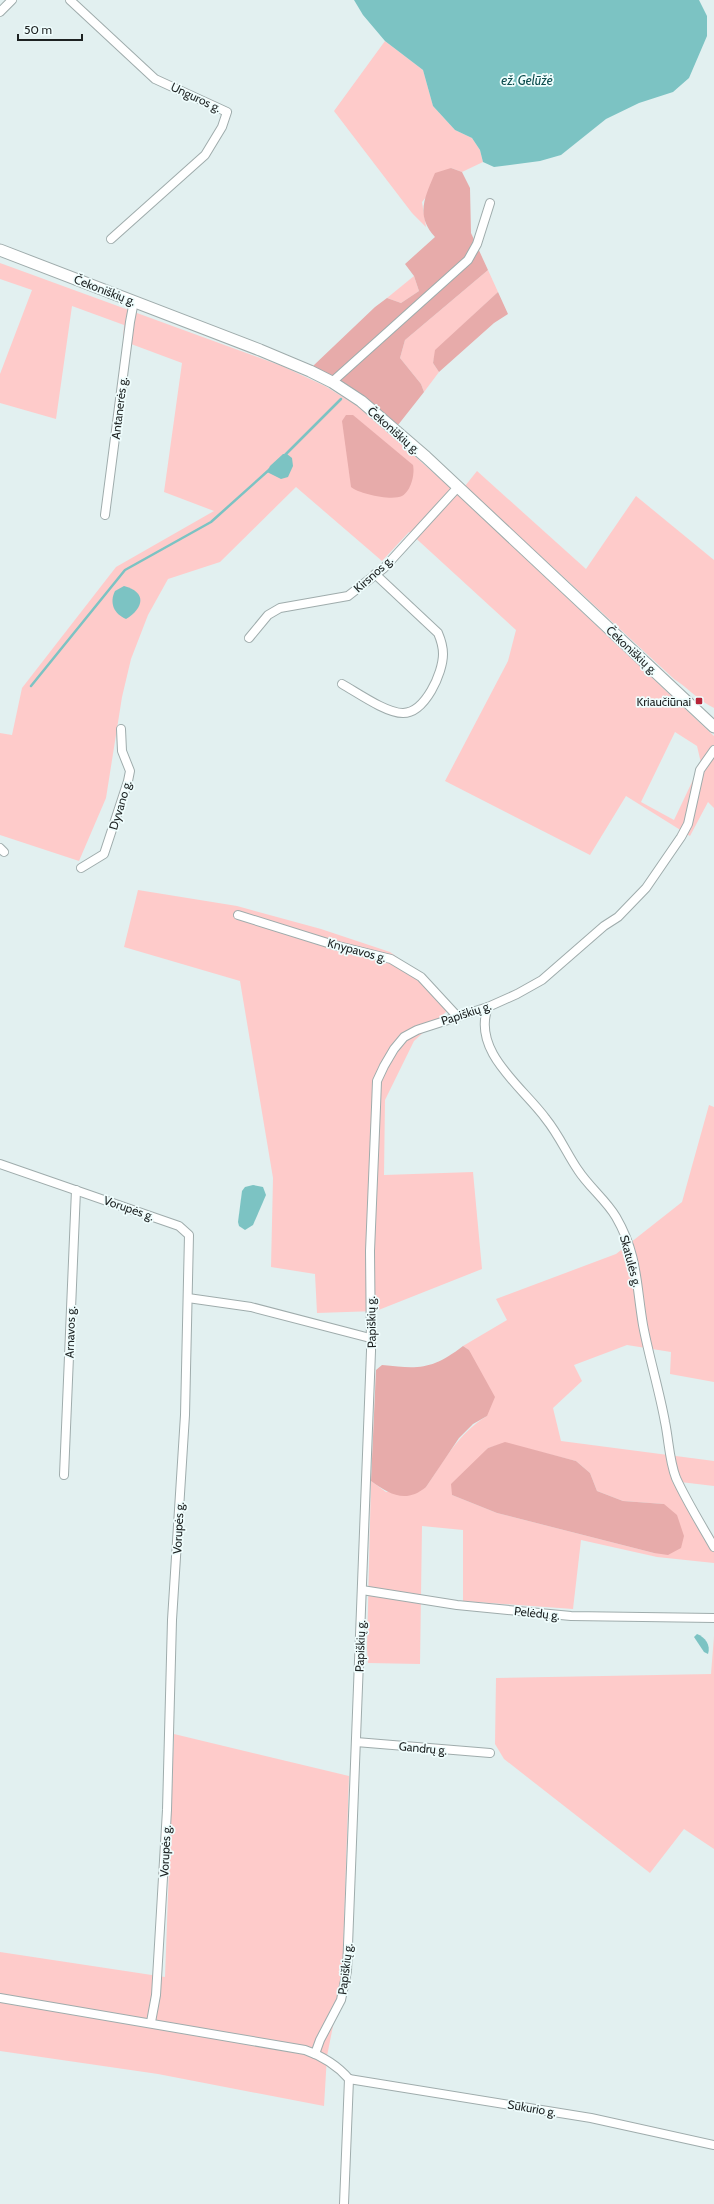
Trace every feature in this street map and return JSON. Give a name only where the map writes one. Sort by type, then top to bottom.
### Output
[{"type":"main road","name":"Čekoniškių g.","points":[[0,250],[260,350],[332,382],[361,401],[382,418],[458,487],[714,727]]},
{"type":"street","points":[[0,12],[12,0]]},
{"type":"street","name":"Unguros g.","points":[[70,0],[155,79],[227,112],[222,127],[205,155],[111,239]]},
{"type":"street","points":[[332,382],[468,260],[477,244],[490,203]]},
{"type":"street","name":"Antanerės g.","points":[[105,515],[134,301]]},
{"type":"street","name":"Kirsnos g.","points":[[249,638],[268,615],[280,608],[348,596],[384,568],[458,487]]},
{"type":"street","points":[[342,684],[388,709],[396,712],[410,712],[424,703],[441,666],[443,653],[441,640],[438,633],[375,574]]},
{"type":"street","name":"Dyvano g.","points":[[80,868],[104,854],[128,781],[130,771],[122,751],[122,729]]},
{"type":"street","name":"Papiškių g.","points":[[315,2054],[320,2040],[341,2000],[347,1971],[362,1590],[370,1338],[370,1251],[377,1081],[394,1049],[404,1037],[417,1030],[488,1007],[542,980],[604,926],[618,917],[646,888],[688,824],[700,770],[714,750]]},
{"type":"street","name":"Knypavos g.","points":[[238,915],[334,945],[391,959],[422,977],[457,1016]]},
{"type":"street","name":"Skatulės g.","points":[[488,1007],[484,1019],[485,1033],[500,1066],[513,1083],[546,1118],[578,1171],[616,1216],[628,1240],[638,1279],[643,1324],[666,1423],[670,1458],[681,1488],[714,1547]]},
{"type":"street","name":"Vorupės g.","points":[[0,1164],[183,1228],[189,1235],[185,1415],[172,1620],[167,1810],[156,1995],[151,2022]]},
{"type":"street","name":"Arnavos g.","points":[[64,1474],[76,1190]]},
{"type":"street","points":[[188,1298],[251,1307],[370,1338]]},
{"type":"street","name":"Pelėdų g.","points":[[362,1590],[457,1604],[571,1616],[714,1618]]},
{"type":"street","name":"Gandrų g.","points":[[356,1742],[490,1753]]},
{"type":"street","points":[[0,1998],[151,2022],[305,2050],[315,2054],[341,2070],[349,2079],[344,2204]]},
{"type":"street","name":"Sūkurio g.","points":[[349,2079],[591,2118],[714,2145]]},
{"type":"shaded area","points":[[385,41],[423,70],[433,106],[455,130],[472,138],[480,150],[483,162],[462,172],[451,168],[422,202],[426,227],[412,213],[334,111]]},
{"type":"shaded area","points":[[451,168],[462,172],[470,188],[471,233],[488,270],[405,340],[400,358],[421,384],[424,392],[398,425],[362,395],[313,366],[375,307],[387,298],[401,303],[419,291],[414,276],[405,264],[435,237],[425,221],[425,198],[435,173]]},
{"type":"shaded area","points":[[0,263],[282,366],[325,386],[359,407],[444,482],[714,736],[714,808],[708,802],[690,836],[626,796],[590,855],[445,781],[508,661],[516,630],[409,532],[382,561],[296,487],[220,562],[168,579],[148,615],[131,659],[122,697],[106,798],[79,861],[0,835],[0,733],[12,735],[22,688],[116,567],[214,511],[164,492],[182,363],[123,341],[124,325],[72,306],[56,419],[0,403],[0,374],[32,290],[0,279]],"holes":[[[675,732],[697,746],[701,763],[674,820],[641,802]]]},
{"type":"shaded area","points":[[488,270],[498,292],[436,350],[433,363],[439,372],[424,392],[421,384],[400,358],[405,340]]},
{"type":"shaded area","points":[[414,276],[419,291],[401,303],[387,298]]},
{"type":"shaded area","points":[[498,292],[508,314],[494,323],[439,372],[433,363],[435,350]]},
{"type":"shaded area","points":[[346,415],[353,415],[413,465],[412,482],[405,494],[391,498],[361,492],[351,487],[342,421]]},
{"type":"shaded area","points":[[477,471],[586,569],[636,496],[714,560],[714,708],[703,702],[674,679],[465,486]]},
{"type":"shaded area","points":[[138,890],[237,906],[321,929],[390,952],[427,979],[447,1011],[414,1041],[385,1100],[384,1175],[473,1172],[482,1269],[376,1311],[317,1313],[315,1274],[271,1267],[273,1178],[240,981],[124,947]]},
{"type":"shaded area","points":[[709,1105],[714,1107],[714,1382],[670,1374],[671,1352],[627,1345],[574,1365],[582,1381],[553,1408],[561,1441],[714,1461],[714,1486],[672,1481],[714,1552],[714,1563],[657,1557],[581,1540],[573,1609],[463,1601],[463,1530],[422,1526],[420,1664],[368,1663],[367,1648],[371,1481],[386,1492],[426,1487],[460,1439],[468,1430],[487,1416],[469,1350],[463,1346],[507,1320],[496,1299],[616,1254],[682,1202]],"holes":[[[505,1443],[576,1461],[590,1473],[597,1491],[623,1501],[664,1504],[654,1553],[497,1513],[452,1495],[488,1448]]]},
{"type":"shaded area","points":[[463,1346],[469,1350],[495,1397],[487,1416],[473,1424],[459,1438],[426,1487],[412,1495],[405,1496],[384,1490],[371,1481],[376,1370],[382,1365],[416,1367],[434,1364]]},
{"type":"shaded area","points":[[505,1442],[576,1461],[590,1473],[597,1491],[623,1501],[664,1504],[677,1515],[684,1536],[681,1548],[668,1555],[654,1553],[497,1513],[452,1495],[451,1484],[488,1448]]},
{"type":"shaded area","points":[[714,1636],[714,1849],[684,1829],[650,1873],[504,1759],[495,1744],[496,1678],[711,1674]]},
{"type":"shaded area","points":[[174,1734],[349,1776],[342,1981],[327,2056],[324,2106],[158,2074],[0,2051],[0,1952],[165,1977]]},
{"type":"water","name":"ež. Gelūžė","points":[[354,0],[699,0],[707,16],[707,36],[689,78],[673,92],[639,103],[606,119],[561,155],[540,161],[494,167],[483,162],[480,150],[472,138],[455,130],[433,106],[423,70],[385,41],[363,15]]},
{"type":"water","points":[[283,454],[287,454],[292,458],[293,466],[288,477],[281,479],[267,472],[270,466]]},
{"type":"water","points":[[124,586],[137,592],[140,601],[137,610],[126,619],[118,614],[114,608],[112,600],[115,591]]},
{"type":"water","points":[[253,1185],[263,1187],[266,1195],[253,1225],[245,1230],[239,1226],[238,1222],[242,1191],[245,1187]]},
{"type":"water","points":[[697,1634],[703,1637],[707,1642],[709,1648],[708,1654],[704,1652],[694,1637]]},
{"type":"waterway","points":[[285,455],[341,399]]},
{"type":"waterway","points":[[31,686],[125,570],[211,522],[270,469]]},
{"type":"place","name":"Kriaučiūnai","points":[[699,701]]}]
